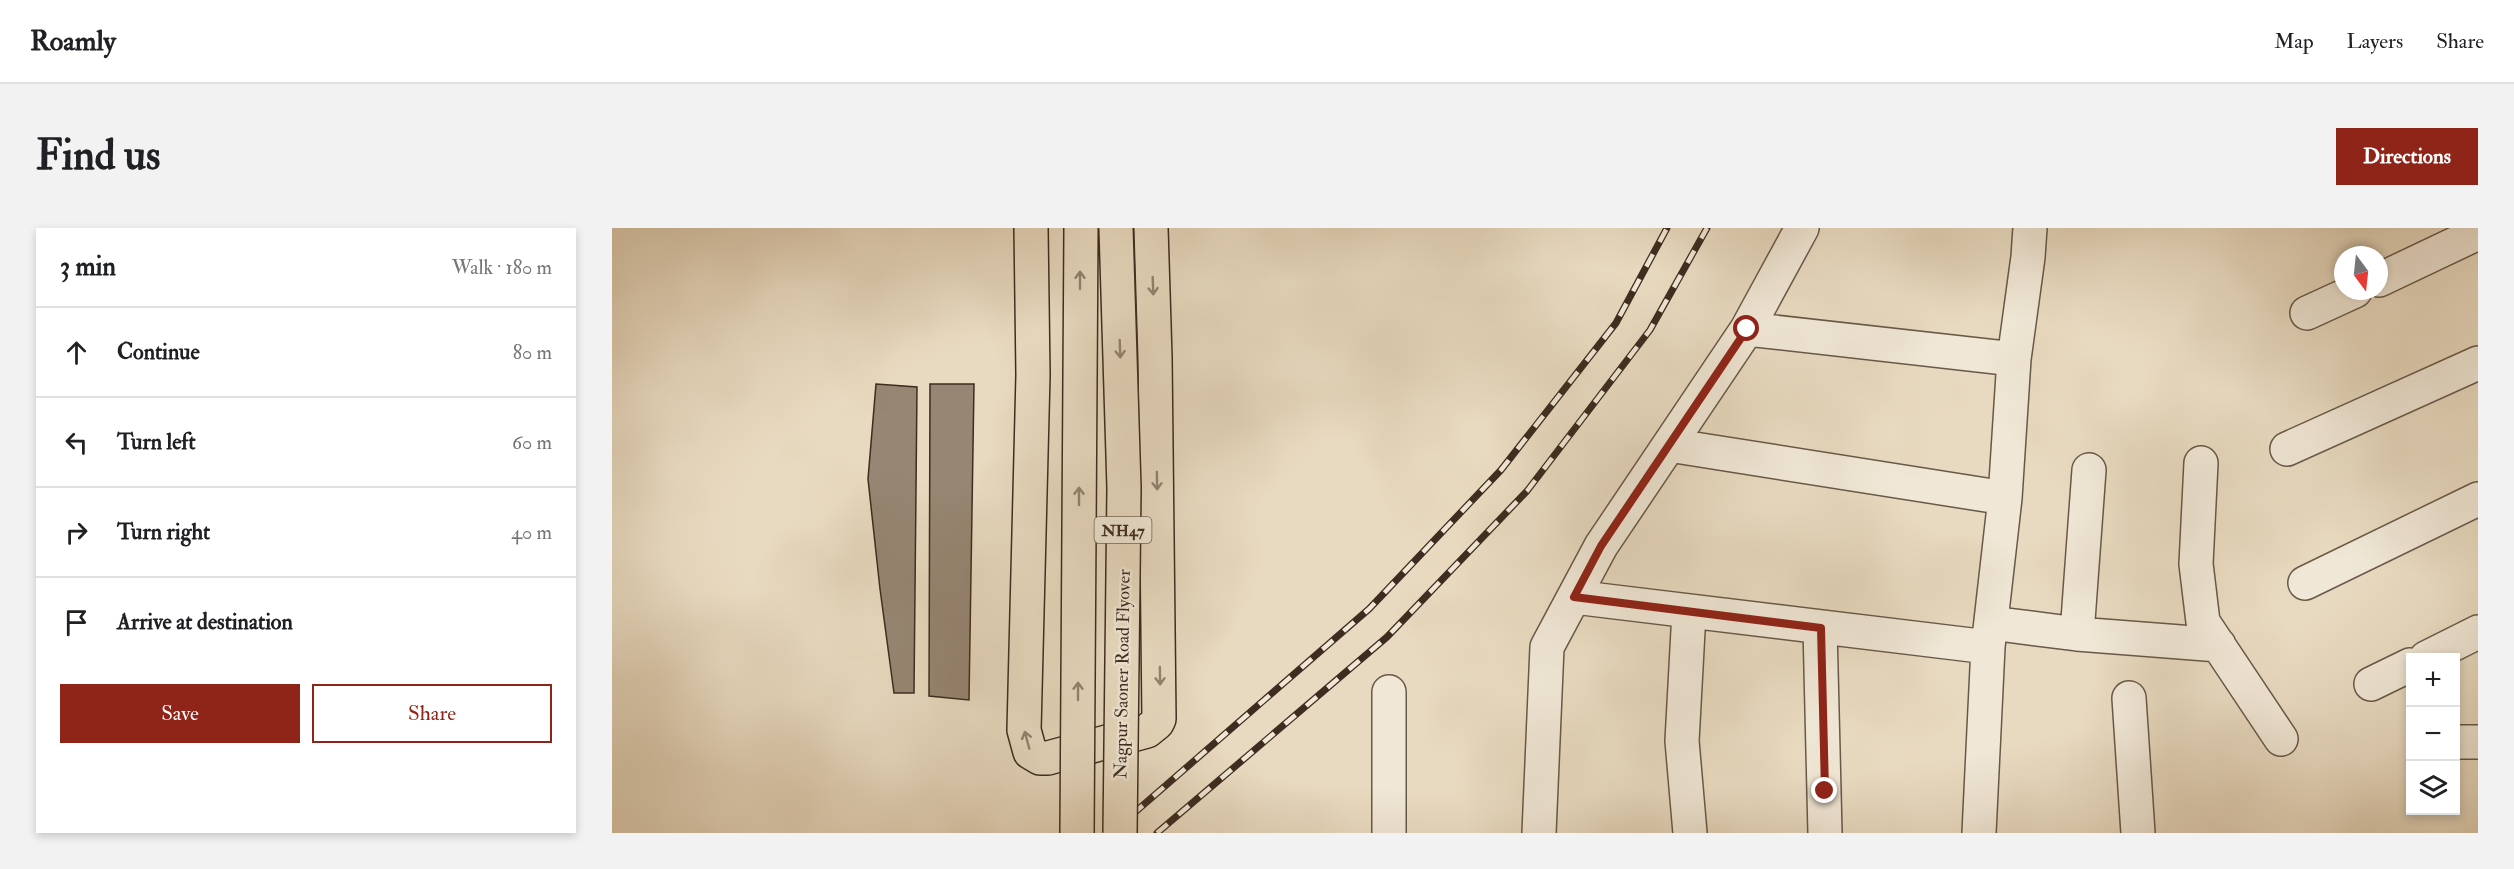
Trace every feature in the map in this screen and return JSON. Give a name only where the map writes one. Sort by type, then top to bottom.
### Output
[{"type":"highway","points":[[1030,228],[1033,375],[1024,730],[1030,752],[1040,758],[1048,758],[1147,731],[1158,723],[1159,719],[1155,357],[1151,228]]},
{"type":"highway","name":"NH47","points":[[1077,833],[1081,228]]},
{"type":"highway","name":"Nagpur Saoner Road Flyover","points":[[1116,228],[1124,488],[1120,833]]},
{"type":"street","points":[[1539,833],[1547,646],[1601,546],[1747,329],[1802,228]]},
{"type":"street","points":[[1979,833],[1990,635],[2005,498],[2014,359],[2030,228]]},
{"type":"street","points":[[2388,276],[2478,233]]},
{"type":"street","points":[[2307,314],[2336,300]]},
{"type":"street","points":[[1747,329],[2014,359]]},
{"type":"street","points":[[2287,449],[2478,363]]},
{"type":"street","points":[[1669,445],[2005,498]]},
{"type":"street","points":[[2201,463],[2196,564],[2204,622],[2281,739]]},
{"type":"street","points":[[2077,634],[2089,470]]},
{"type":"street","points":[[2305,583],[2478,499]]},
{"type":"street","points":[[1574,597],[1821,628],[1990,635],[2077,634],[2219,645]]},
{"type":"street","points":[[1689,612],[1682,741],[1690,833]]},
{"type":"street","points":[[1821,628],[1825,833]]},
{"type":"street","points":[[2435,653],[2478,633]]},
{"type":"street","points":[[2371,684],[2406,667]]},
{"type":"street","points":[[1389,692],[1389,833]]},
{"type":"street","points":[[2129,698],[2138,833]]},
{"type":"building","points":[[876,384],[917,387],[914,693],[894,693],[880,589],[868,479]]},
{"type":"building","points":[[930,384],[974,384],[969,700],[929,696]]},
{"type":"railway","points":[[1111,833],[1369,609],[1501,470],[1616,323],[1667,228]]},
{"type":"railway","points":[[1157,833],[1387,637],[1527,491],[1650,330],[1707,228]]},
{"type":"route","points":[[1747,329],[1601,546],[1574,597],[1821,628],[1825,791]]}]
